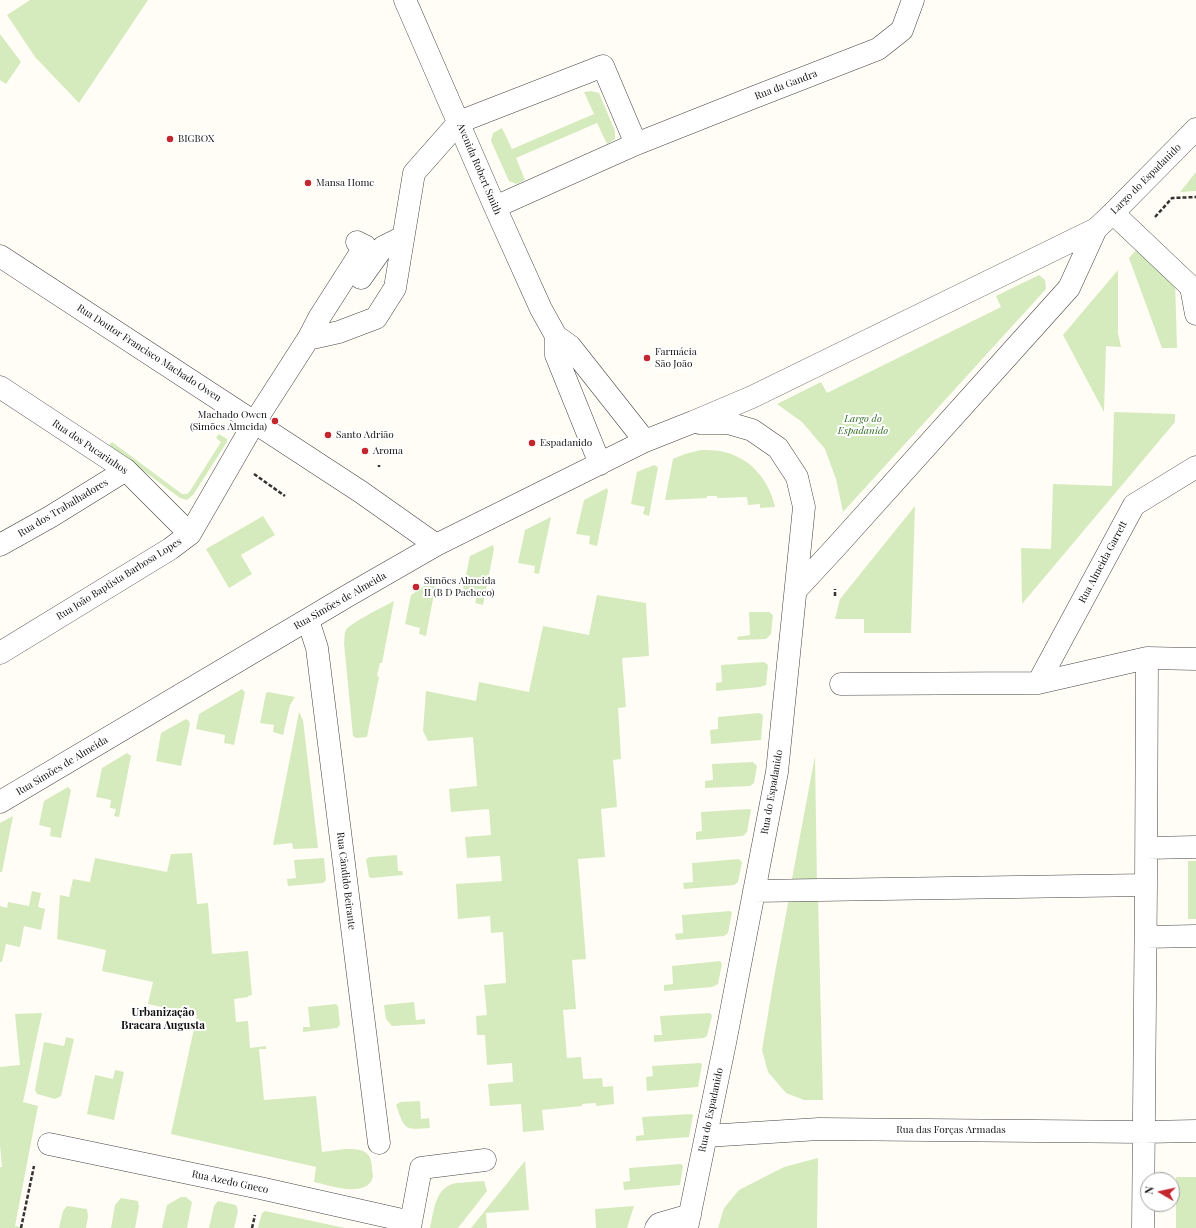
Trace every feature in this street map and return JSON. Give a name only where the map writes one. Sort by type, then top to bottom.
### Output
[{"type":"street","name":"Avenida Robert Smith","points":[[405,0],[541,309],[556,336],[570,346],[645,441]]},
{"type":"street","name":"Rua da Gandra","points":[[495,207],[636,144],[878,50],[902,30],[913,0]]},
{"type":"street","points":[[308,338],[339,332],[376,318],[395,288],[414,173],[459,122],[603,66],[636,144]]},
{"type":"street","name":"Largo do Espadanido","points":[[693,422],[752,397],[1096,230],[1196,129]]},
{"type":"street","points":[[1113,213],[1191,287],[1196,314]]},
{"type":"street","name":"Largo do Espadanido","points":[[796,590],[1069,288],[1096,230]]},
{"type":"street","points":[[331,322],[383,247],[403,237]]},
{"type":"street","name":"Rua João Baptista Barbosa Lopes","points":[[0,654],[170,549],[190,534],[254,423],[364,246],[357,242]]},
{"type":"street","name":"Rua Doutor Francisco Machado Owen","points":[[0,256],[360,492],[436,546]]},
{"type":"street","name":"Avenida Robert Smith","points":[[556,336],[556,355],[600,464]]},
{"type":"street","name":"Rua dos Pucarinhos","points":[[0,387],[126,470],[190,534]]},
{"type":"street","name":"Rua Simões de Almeida","points":[[0,802],[436,546],[645,441],[693,422]]},
{"type":"street","name":"Rua do Espadanido","points":[[689,1221],[777,772],[804,507],[797,477],[778,448],[752,430],[728,423],[693,422]]},
{"type":"street","name":"Rua Almeida Garrett","points":[[1038,683],[1134,505],[1196,467]]},
{"type":"street","name":"Rua dos Trabalhadores","points":[[0,546],[126,470]]},
{"type":"street","name":"Rua Cândido Beirante","points":[[308,620],[317,648],[379,1143]]},
{"type":"street","points":[[1143,1228],[1147,848],[1147,658]]},
{"type":"street","points":[[841,684],[1038,683],[1147,658],[1196,659]]},
{"type":"street","points":[[1147,848],[1196,847]]},
{"type":"street","points":[[754,891],[1146,885]]},
{"type":"street","points":[[1146,937],[1196,936]]},
{"type":"street","name":"Rua das Forças Armadas","points":[[706,1136],[819,1129],[1144,1132],[1196,1131]]},
{"type":"street","name":"Rua Azedo Gneco","points":[[48,1144],[260,1188],[411,1225],[421,1168],[485,1160]]},
{"type":"street","points":[[656,1228],[659,1224],[689,1221]]},
{"type":"path","points":[[1151,222],[1172,198],[1196,197]]},
{"type":"path","points":[[249,470],[285,496]]},
{"type":"path","points":[[835,586],[835,596]]},
{"type":"path","points":[[21,1228],[35,1163]]},
{"type":"green space","points":[[30,0],[148,0],[79,103],[35,57],[7,15]]},
{"type":"green space","points":[[0,34],[21,62],[6,84],[0,80]]},
{"type":"green space","points":[[591,91],[599,93],[615,131],[615,139],[607,144],[597,123],[516,158],[525,180],[517,184],[509,181],[491,141],[493,133],[502,128],[512,149],[594,114],[584,92]]},
{"type":"green space","points":[[1196,172],[1196,191],[1180,192]]},
{"type":"green space","points":[[1136,250],[1175,279],[1177,348],[1162,348],[1129,258]]},
{"type":"green space","points":[[1118,270],[1118,333],[1121,347],[1106,346],[1104,412],[1063,335]]},
{"type":"green space","name":"Largo do Espadanido","points":[[1039,275],[1045,280],[1046,289],[843,512],[836,479],[825,449],[802,422],[777,404],[821,382],[827,393],[1001,307],[996,296]]},
{"type":"green space","points":[[1114,412],[1175,414],[1175,422],[1022,604],[1021,548],[1051,549],[1053,484],[1112,486]]},
{"type":"green space","points":[[219,434],[227,439],[227,442],[193,495],[187,500],[180,498],[109,445],[112,442],[182,494],[187,494],[221,442],[216,438]]},
{"type":"green space","points":[[701,450],[718,451],[730,454],[749,464],[763,478],[775,507],[760,508],[760,504],[748,505],[747,497],[717,498],[717,496],[707,496],[707,498],[665,500],[673,459]]},
{"type":"green space","points":[[654,465],[658,467],[649,516],[643,514],[645,507],[631,504],[637,472]]},
{"type":"green space","points":[[607,488],[608,491],[597,546],[589,544],[590,536],[576,534],[584,500]]},
{"type":"green space","points":[[915,506],[911,633],[864,633],[864,619],[835,619],[840,599]]},
{"type":"green space","points":[[263,516],[275,535],[241,555],[252,574],[229,588],[206,549]]},
{"type":"green space","points":[[551,517],[539,574],[534,573],[535,566],[518,563],[525,530]]},
{"type":"green space","points":[[493,545],[494,549],[483,605],[475,603],[477,597],[462,594],[470,556]]},
{"type":"green space","points":[[434,579],[436,583],[426,636],[419,634],[420,628],[405,624],[411,595]]},
{"type":"green space","points":[[597,595],[646,603],[649,656],[622,658],[626,707],[618,708],[621,759],[613,760],[617,807],[601,809],[605,857],[578,859],[586,959],[572,960],[576,1009],[563,1010],[567,1058],[581,1057],[583,1079],[602,1078],[603,1087],[613,1086],[614,1104],[596,1106],[596,1103],[582,1104],[582,1106],[542,1110],[544,1130],[523,1132],[521,1104],[490,1106],[488,1084],[513,1082],[512,1063],[487,1065],[485,1035],[477,1035],[476,1016],[487,1015],[484,985],[506,983],[503,932],[491,933],[490,916],[458,919],[456,884],[502,881],[500,856],[467,858],[465,837],[491,835],[489,809],[451,812],[449,789],[477,786],[473,737],[428,741],[423,731],[426,691],[476,701],[479,682],[529,692],[543,626],[589,635]]},
{"type":"green space","points":[[394,601],[382,663],[380,663],[377,676],[379,677],[367,737],[356,738],[353,736],[344,643],[345,632],[354,623]]},
{"type":"green space","points":[[749,612],[769,612],[773,615],[771,634],[766,639],[738,640],[737,637],[750,635]]},
{"type":"green space","points":[[764,662],[768,665],[766,685],[760,687],[716,691],[716,683],[722,682],[721,665]]},
{"type":"green space","points":[[242,689],[245,692],[234,745],[224,743],[225,735],[196,729],[199,714]]},
{"type":"green space","points":[[268,692],[295,697],[290,705],[283,735],[273,732],[274,725],[260,723],[266,693]]},
{"type":"green space","points":[[299,712],[303,720],[318,848],[293,849],[292,843],[273,845]]},
{"type":"green space","points":[[759,713],[763,715],[761,740],[711,744],[710,730],[718,729],[718,717]]},
{"type":"green space","points":[[186,719],[190,724],[181,766],[156,761],[161,733]]},
{"type":"green space","points":[[127,753],[131,756],[119,817],[114,816],[116,809],[110,808],[111,800],[96,797],[102,768]]},
{"type":"green space","points":[[815,756],[817,884],[791,884]]},
{"type":"green space","points":[[753,762],[757,766],[754,783],[750,786],[705,788],[705,781],[713,780],[712,764]]},
{"type":"green space","points":[[68,787],[71,790],[61,838],[50,836],[51,828],[39,825],[44,801]]},
{"type":"green space","points":[[751,810],[747,832],[743,836],[696,840],[696,832],[702,831],[701,812]]},
{"type":"green space","points":[[13,816],[2,872],[0,872],[0,823]]},
{"type":"green space","points":[[192,853],[197,904],[208,903],[212,954],[248,951],[252,995],[234,999],[236,1022],[248,1021],[250,1048],[266,1046],[266,1049],[259,1049],[264,1100],[316,1096],[322,1152],[355,1149],[367,1153],[371,1161],[373,1177],[369,1184],[355,1189],[337,1188],[314,1182],[316,1167],[171,1134],[197,1015],[148,1004],[153,982],[102,971],[106,950],[57,939],[60,895],[69,897],[73,879],[90,882],[95,858],[167,872],[171,854]]},
{"type":"green space","points":[[397,855],[398,871],[402,871],[403,875],[369,877],[366,859],[370,857]]},
{"type":"green space","points":[[324,858],[326,880],[323,883],[288,886],[287,879],[296,878],[294,860]]},
{"type":"green space","points":[[739,859],[742,862],[738,882],[734,885],[684,889],[683,883],[693,882],[692,863]]},
{"type":"green space","points":[[1188,861],[1196,861],[1196,919],[1188,919]]},
{"type":"green space","points":[[32,891],[41,893],[38,907],[45,909],[41,930],[24,926],[20,947],[6,944],[2,962],[0,962],[0,906],[7,908],[8,902],[29,906]]},
{"type":"green space","points":[[789,898],[818,898],[823,1100],[804,1100],[786,1093],[768,1072],[762,1050]]},
{"type":"green space","points":[[732,912],[728,933],[724,936],[676,940],[675,934],[683,933],[682,915]]},
{"type":"green space","points":[[720,961],[722,964],[718,984],[712,987],[664,991],[664,985],[673,984],[672,966]]},
{"type":"green space","points":[[414,1002],[416,1020],[425,1019],[425,1024],[392,1026],[386,1019],[384,1005]]},
{"type":"green space","points":[[336,1004],[338,1006],[340,1025],[337,1028],[303,1032],[303,1027],[310,1027],[308,1007]]},
{"type":"green space","points":[[42,1013],[23,1102],[38,1106],[15,1226],[26,1228],[0,1228],[0,1167],[2,1167],[0,1145],[0,1067],[20,1065],[15,1014]]},
{"type":"green space","points":[[710,1013],[712,1016],[707,1036],[704,1038],[654,1042],[654,1035],[662,1035],[660,1016]]},
{"type":"green space","points":[[66,1037],[74,1039],[61,1096],[55,1099],[37,1094],[35,1090],[44,1042],[64,1046]]},
{"type":"green space","points":[[702,1064],[698,1087],[647,1091],[646,1077],[653,1076],[652,1066]]},
{"type":"green space","points":[[115,1070],[124,1072],[114,1120],[87,1114],[95,1075],[113,1079]]},
{"type":"green space","points":[[420,1101],[421,1119],[429,1118],[430,1128],[415,1129],[407,1127],[401,1119],[396,1105],[400,1102]]},
{"type":"green space","points":[[693,1115],[689,1137],[636,1141],[636,1136],[644,1135],[642,1117]]},
{"type":"green space","points":[[818,1158],[817,1228],[718,1228],[724,1208],[739,1190],[784,1167]]},
{"type":"green space","points":[[525,1161],[529,1210],[486,1213],[487,1228],[471,1228]]},
{"type":"green space","points":[[681,1164],[683,1166],[680,1185],[624,1190],[623,1182],[630,1181],[629,1168]]},
{"type":"green space","points":[[1180,1177],[1196,1177],[1196,1228],[1176,1228],[1176,1212],[1180,1212]]},
{"type":"green space","points":[[484,1181],[487,1191],[458,1228],[430,1228],[438,1197],[446,1187],[455,1183]]},
{"type":"green space","points":[[181,1197],[186,1197],[192,1202],[187,1228],[162,1228],[167,1205]]},
{"type":"green space","points":[[121,1198],[138,1201],[139,1207],[135,1228],[111,1228],[115,1205]]},
{"type":"green space","points":[[218,1201],[236,1205],[238,1211],[234,1228],[209,1228],[214,1206]]},
{"type":"green space","points":[[67,1206],[87,1209],[88,1217],[86,1228],[59,1228],[63,1211]]},
{"type":"green space","points":[[634,1206],[627,1228],[596,1228],[595,1209]]},
{"type":"green space","points":[[265,1211],[345,1228],[258,1228],[262,1213]]},
{"type":"place","name":"BIGBOX","points":[[170,139]]},
{"type":"place","name":"Mansa Home","points":[[308,183]]},
{"type":"place","name":"Farmácia São João","points":[[647,358]]},
{"type":"place","name":"Machado Owen (Simões Almeida)","points":[[275,421]]},
{"type":"place","name":"Santo Adrião","points":[[328,435]]},
{"type":"place","name":"Espadanido","points":[[532,443]]},
{"type":"place","name":"Aroma","points":[[365,451]]},
{"type":"place","name":"Simões Almeida II (B D Pacheco)","points":[[416,587]]},
{"type":"district","name":"Urbanização Bracara Augusta","points":[[163,1019]]}]
